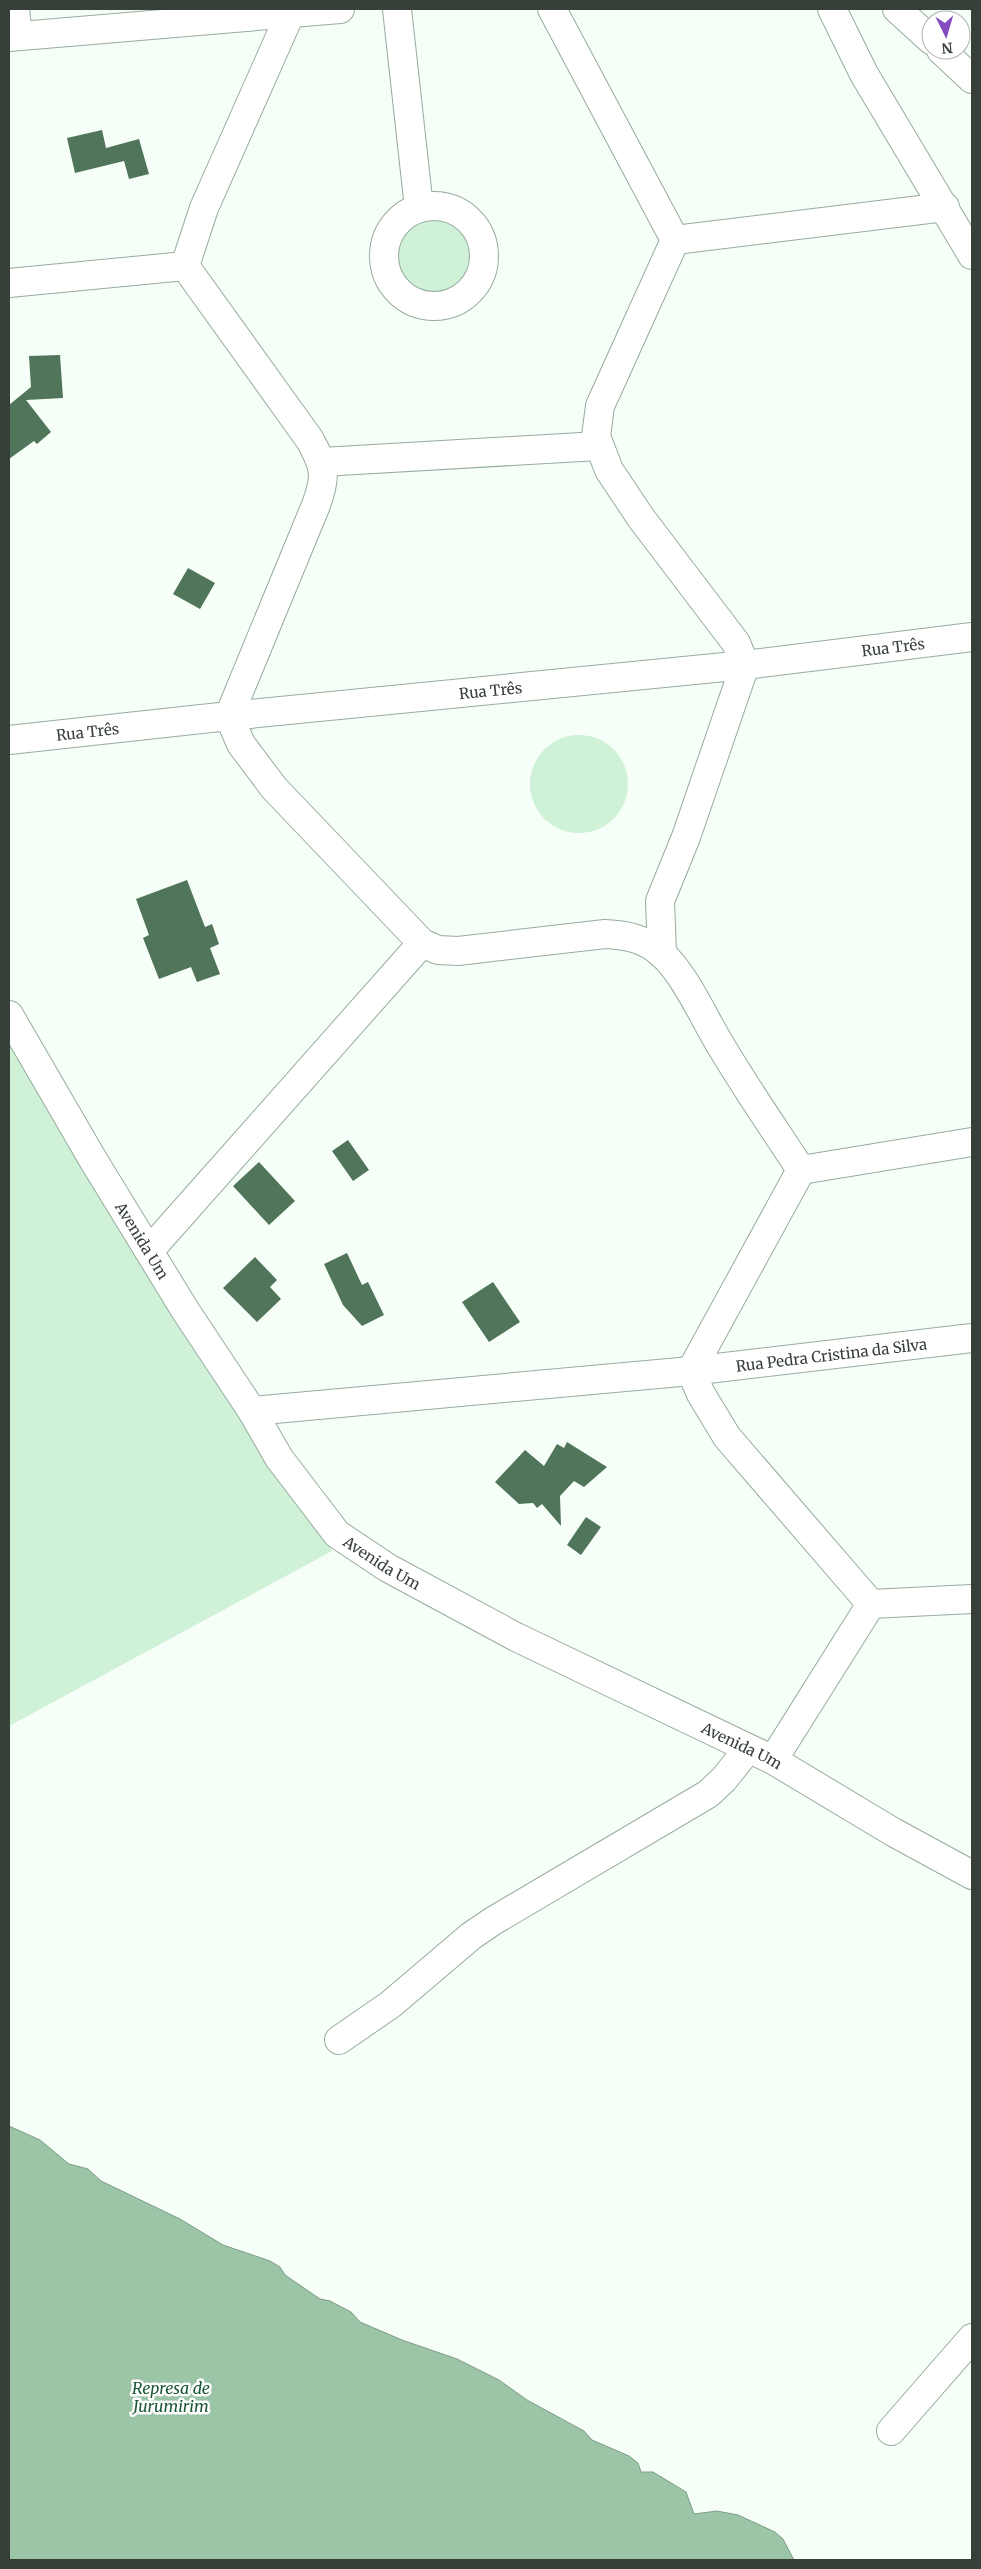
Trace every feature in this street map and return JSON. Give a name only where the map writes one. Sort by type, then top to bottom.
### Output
[{"type":"street","points":[[16,9],[13,37],[290,11],[340,9]]},
{"type":"street","points":[[397,9],[419,208]]},
{"type":"street","points":[[552,9],[675,240]]},
{"type":"street","points":[[832,9],[864,74],[972,254]]},
{"type":"street","points":[[897,9],[921,31]]},
{"type":"street","points":[[185,266],[204,208],[290,11]]},
{"type":"street","points":[[952,60],[972,79]]},
{"type":"street","points":[[675,240],[945,207]]},
{"type":"street","points":[[662,954],[660,901],[686,838],[745,665],[736,643],[641,518],[609,470],[598,446],[596,436],[600,406],[675,240]]},
{"type":"street","points":[[9,282],[185,266]]},
{"type":"street","points":[[185,266],[310,440],[322,462],[324,481],[316,505],[228,716],[241,744],[274,788],[422,943],[438,950],[458,951],[566,938],[616,935],[627,936],[646,942],[662,954],[675,969],[724,1051],[801,1170]]},
{"type":"street","points":[[322,462],[598,446]]},
{"type":"street","name":"Rua Três","points":[[9,740],[228,716],[745,665],[972,637]]},
{"type":"street","points":[[616,935],[660,901]]},
{"type":"street","points":[[149,1251],[422,943]]},
{"type":"street","name":"Avenida Um","points":[[9,1015],[185,1310],[252,1411],[279,1458],[337,1534],[388,1568],[516,1637],[773,1760],[893,1832],[972,1875]]},
{"type":"street","points":[[801,1170],[972,1142]]},
{"type":"street","points":[[801,1170],[691,1371],[701,1394],[727,1437],[871,1604]]},
{"type":"street","name":"Rua Pedra Cristina da Silva","points":[[252,1411],[691,1371],[972,1338]]},
{"type":"street","points":[[871,1604],[972,1599]]},
{"type":"street","points":[[773,1760],[871,1604]]},
{"type":"street","points":[[339,2040],[391,2004],[470,1936],[708,1794],[724,1779],[748,1748]]},
{"type":"street","points":[[891,2431],[972,2338]]},
{"type":"shaded area","points":[[434,211],[451,215],[465,224],[474,238],[478,255],[474,272],[465,286],[451,295],[434,299],[417,295],[403,286],[394,272],[390,255],[394,238],[403,224],[417,215]]},
{"type":"shaded area","points":[[579,735],[598,739],[614,749],[624,765],[628,784],[624,803],[614,819],[598,829],[579,833],[560,829],[544,819],[534,803],[530,784],[534,765],[544,749],[560,739]]},
{"type":"shaded area","points":[[9,1032],[332,1551],[9,1726]]},
{"type":"water","name":"Represa de Jurumirim","points":[[9,2126],[40,2140],[69,2164],[88,2169],[101,2181],[180,2219],[223,2245],[270,2261],[280,2267],[285,2275],[320,2299],[330,2301],[351,2312],[360,2322],[402,2340],[457,2359],[499,2380],[527,2400],[584,2431],[592,2440],[629,2456],[638,2463],[641,2472],[653,2472],[686,2492],[694,2514],[717,2511],[738,2515],[775,2532],[783,2539],[794,2560],[9,2560]]},
{"type":"building","points":[[102,130],[106,148],[139,139],[149,174],[129,179],[124,161],[75,173],[67,138]]},
{"type":"building","points":[[60,355],[63,398],[26,400],[51,432],[37,444],[34,441],[9,459],[9,405],[31,387],[29,356]]},
{"type":"building","points":[[188,568],[215,583],[200,609],[173,594]]},
{"type":"building","points":[[187,880],[205,927],[212,924],[219,944],[210,948],[220,974],[197,982],[191,967],[159,979],[143,938],[149,935],[136,899]]},
{"type":"building","points":[[348,1140],[369,1170],[353,1181],[332,1151]]},
{"type":"building","points":[[259,1162],[295,1201],[269,1225],[233,1186]]},
{"type":"building","points":[[347,1253],[362,1285],[368,1282],[384,1315],[362,1326],[343,1305],[324,1264]]},
{"type":"building","points":[[255,1257],[277,1280],[270,1287],[281,1299],[257,1322],[223,1288]]},
{"type":"building","points":[[493,1282],[520,1322],[489,1342],[462,1302]]},
{"type":"building","points":[[567,1442],[607,1467],[584,1487],[574,1481],[560,1496],[561,1526],[542,1504],[537,1508],[533,1503],[519,1504],[495,1482],[525,1450],[544,1466],[557,1444],[564,1448]]},
{"type":"building","points":[[586,1517],[601,1527],[581,1555],[567,1545]]}]
